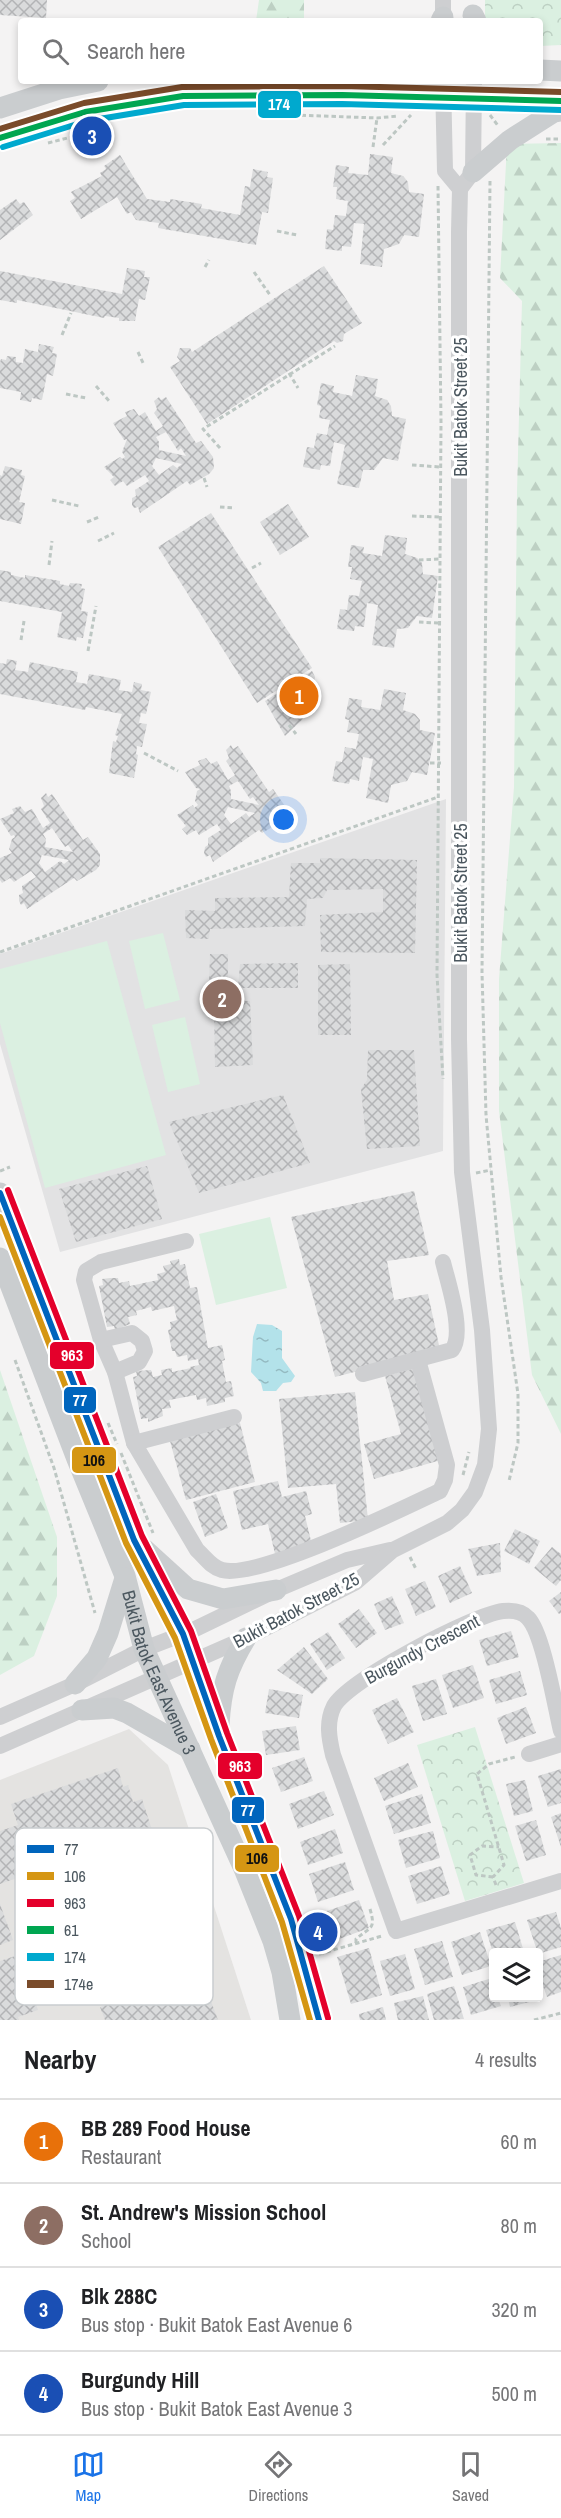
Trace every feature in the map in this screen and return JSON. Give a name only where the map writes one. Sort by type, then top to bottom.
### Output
[{"type":"main road","points":[[543,70],[561,71]]},
{"type":"main road","points":[[0,108],[59,89],[83,84]]},
{"type":"main road","points":[[0,138],[85,112],[183,96],[342,95],[474,90],[561,101]]},
{"type":"main road","points":[[484,172],[510,140],[555,112],[561,111]]},
{"type":"main road","name":"Bukit Batok East Avenue 3","points":[[0,1193],[43,1300],[95,1443],[135,1540],[183,1634],[194,1661],[219,1737],[274,1872],[303,1959],[319,2020]]},
{"type":"main road","name":"Bukit Batok East Avenue 3","points":[[0,1258],[77,1460],[125,1576],[144,1649],[245,1871],[273,1941],[282,1972],[290,2020]]},
{"type":"main road","points":[[135,1540],[188,1588],[223,1599],[276,1590]]},
{"type":"main road","points":[[75,1684],[97,1658],[108,1634],[125,1576]]},
{"type":"main road","points":[[219,1737],[221,1694],[231,1663],[246,1638]]},
{"type":"main road","points":[[82,1710],[114,1708],[139,1718],[190,1749]]},
{"type":"street","points":[[443,90],[445,171],[460,189],[484,172],[474,90]]},
{"type":"street","name":"Bukit Batok Street 25","points":[[0,1746],[246,1638],[356,1582],[393,1550],[447,1523],[475,1492],[486,1465],[489,1430],[482,1330],[462,1172],[458,671],[460,189]]},
{"type":"street","points":[[186,1241],[101,1262],[86,1271],[84,1280],[101,1340],[115,1372],[134,1443],[197,1550],[211,1564],[221,1569],[234,1571],[264,1565],[339,1537],[440,1491],[445,1480],[447,1465],[418,1360]]},
{"type":"street","points":[[363,1374],[452,1350],[457,1344],[457,1324],[443,1262]]},
{"type":"street","points":[[101,1340],[132,1333],[142,1341],[145,1351],[139,1362],[115,1372]]},
{"type":"street","points":[[134,1443],[234,1417]]},
{"type":"street","points":[[339,1537],[356,1582]]},
{"type":"street","name":"Bukit Batok Street 25","points":[[0,1717],[276,1590],[347,1560],[393,1550]]},
{"type":"street","name":"Burgundy Crescent","points":[[396,1931],[333,1755],[328,1726],[330,1715],[340,1698],[368,1675],[410,1652],[487,1615],[505,1610],[514,1611],[528,1617],[537,1634],[561,1731]]},
{"type":"street","points":[[529,1754],[561,1744]]},
{"type":"street","points":[[396,1931],[561,1881]]},
{"type":"path","points":[[292,115],[377,118],[418,115]]},
{"type":"path","points":[[383,145],[411,115]]},
{"type":"path","points":[[373,147],[377,118]]},
{"type":"path","points":[[44,145],[111,127]]},
{"type":"path","points":[[537,138],[561,139]]},
{"type":"path","points":[[484,172],[490,180],[482,972],[486,1115],[501,1277],[518,1394],[518,1443],[509,1481]]},
{"type":"path","points":[[438,175],[441,467],[437,975],[443,1085]]},
{"type":"path","points":[[277,231],[297,235]]},
{"type":"path","points":[[205,267],[209,260]]},
{"type":"path","points":[[254,272],[270,295]]},
{"type":"path","points":[[62,335],[71,314]]},
{"type":"path","points":[[220,448],[203,429],[335,346]]},
{"type":"path","points":[[138,352],[144,365]]},
{"type":"path","points":[[289,374],[298,388]]},
{"type":"path","points":[[96,386],[110,402]]},
{"type":"path","points":[[66,394],[86,398]]},
{"type":"path","points":[[412,465],[441,467]]},
{"type":"path","points":[[204,478],[207,487]]},
{"type":"path","points":[[52,500],[80,506]]},
{"type":"path","points":[[220,507],[235,508]]},
{"type":"path","points":[[412,516],[440,517]]},
{"type":"path","points":[[87,522],[99,517]]},
{"type":"path","points":[[98,541],[114,533]]},
{"type":"path","points":[[49,565],[52,541]]},
{"type":"path","points":[[419,560],[439,558]]},
{"type":"path","points":[[252,568],[261,563]]},
{"type":"path","points":[[88,651],[96,606]]},
{"type":"path","points":[[21,640],[24,621]]},
{"type":"path","points":[[419,622],[438,623]]},
{"type":"path","points":[[289,725],[296,734]]},
{"type":"path","points":[[144,753],[178,771]]},
{"type":"path","points":[[430,763],[439,763]]},
{"type":"path","points":[[0,952],[438,797]]},
{"type":"path","points":[[0,1171],[10,1167]]},
{"type":"path","points":[[15,1360],[54,1468],[93,1599],[96,1619]]},
{"type":"path","points":[[106,1417],[154,1534],[159,1541]]},
{"type":"path","points":[[460,1485],[470,1449]]},
{"type":"path","points":[[494,1877],[504,1865],[477,1774],[489,1764],[529,1754]]},
{"type":"path","points":[[494,1877],[476,1875],[470,1855],[482,1846],[499,1847]]},
{"type":"path","points":[[494,1877],[498,1893]]},
{"type":"path","points":[[356,1943],[357,1939],[372,1928],[374,1923],[369,1903]]},
{"type":"path","points":[[303,1959],[396,1931]]},
{"type":"path","points":[[534,2020],[561,2013]]},
{"type":"shaded area","points":[[446,799],[443,1151],[60,1252],[0,1044],[0,954]]},
{"type":"shaded area","points":[[129,1729],[168,1765],[189,1828],[15,1828],[15,2005],[213,2005],[213,1903],[251,2020],[0,2020],[0,1780]]},
{"type":"green space","points":[[259,0],[304,0],[304,18],[256,18]]},
{"type":"green space","points":[[485,0],[561,0],[561,45],[543,46],[543,18],[485,18]]},
{"type":"green space","points":[[561,143],[561,1434],[532,1375],[499,1111],[499,979],[514,787],[517,492],[522,301],[500,278],[507,144]]},
{"type":"green space","points":[[163,933],[180,1000],[145,1009],[129,941]]},
{"type":"green space","points":[[107,941],[166,1155],[45,1188],[0,1023],[0,969]]},
{"type":"green space","points":[[185,1017],[200,1084],[168,1092],[152,1025]]},
{"type":"green space","points":[[270,1217],[287,1288],[216,1305],[199,1234]]},
{"type":"green space","points":[[0,1370],[57,1537],[57,1596],[34,1656],[0,1675]]},
{"type":"green space","points":[[475,1727],[524,1883],[465,1901],[417,1745]]},
{"type":"water","points":[[257,1324],[272,1325],[282,1331],[282,1358],[295,1376],[291,1382],[283,1383],[276,1391],[263,1391],[261,1383],[251,1372],[253,1337]]},
{"type":"building","points":[[0,0],[47,0],[46,18],[0,15]]},
{"type":"building","points":[[370,154],[393,157],[391,173],[403,176],[408,182],[409,192],[424,194],[419,237],[404,235],[399,244],[384,249],[382,267],[360,264],[364,224],[354,223],[351,247],[342,246],[342,251],[325,249],[327,229],[333,230],[335,215],[346,216],[348,201],[336,199],[337,187],[333,187],[336,165],[349,167],[348,173],[368,175]]},
{"type":"building","points":[[120,155],[147,199],[170,202],[170,199],[202,204],[201,208],[240,215],[245,186],[250,187],[253,169],[268,172],[267,177],[273,178],[268,213],[262,212],[256,245],[158,228],[159,223],[136,220],[131,212],[127,214],[117,197],[81,219],[70,201],[75,198],[71,192],[102,176],[100,173],[106,169],[104,166]]},
{"type":"building","points":[[16,199],[20,204],[24,202],[33,215],[0,240],[0,210]]},
{"type":"building","points":[[324,266],[362,323],[344,334],[343,341],[337,343],[334,341],[207,424],[170,367],[180,361],[177,357],[180,348],[190,348],[192,352]]},
{"type":"building","points":[[127,268],[145,271],[144,277],[150,277],[145,300],[139,299],[135,321],[119,321],[119,318],[105,316],[104,318],[17,300],[17,303],[0,300],[0,271],[122,294]]},
{"type":"building","points":[[39,344],[54,347],[52,353],[57,354],[53,376],[47,374],[42,400],[32,398],[31,402],[20,400],[21,392],[0,388],[1,359],[6,360],[7,356],[16,357],[16,362],[23,363],[25,349],[38,352]]},
{"type":"building","points":[[356,375],[378,379],[375,396],[387,400],[391,406],[392,416],[406,419],[398,461],[383,458],[374,470],[363,470],[359,488],[337,484],[345,445],[334,442],[330,466],[321,465],[320,470],[303,467],[307,447],[314,448],[317,433],[327,435],[330,420],[319,418],[321,406],[317,405],[321,383],[334,386],[333,392],[352,396]]},
{"type":"building","points":[[159,397],[161,400],[166,397],[196,443],[201,441],[213,457],[214,468],[209,474],[190,485],[187,481],[140,513],[138,507],[134,508],[132,505],[132,498],[136,496],[135,490],[149,481],[145,475],[127,486],[123,481],[115,486],[110,480],[114,477],[104,467],[120,457],[122,459],[125,457],[122,452],[127,439],[124,440],[113,423],[127,416],[125,412],[134,409],[139,416],[145,412],[156,431],[163,426],[154,413],[157,409],[154,401]],"holes":[[[166,432],[178,451],[181,448],[186,456],[159,450],[156,437]],[[156,458],[182,464],[177,468],[173,465],[159,475],[152,466]]]},
{"type":"building","points":[[5,466],[22,470],[21,475],[25,476],[19,502],[25,503],[21,524],[0,519],[0,475],[2,476]]},
{"type":"building","points":[[288,504],[309,537],[280,555],[260,522]]},
{"type":"building","points":[[211,513],[312,668],[257,703],[158,547]]},
{"type":"building","points":[[385,535],[407,538],[405,554],[417,558],[422,563],[423,574],[438,576],[432,618],[417,616],[408,628],[397,629],[394,648],[372,645],[378,605],[367,603],[364,627],[355,626],[354,631],[337,629],[340,609],[347,610],[349,595],[359,596],[362,581],[350,579],[352,567],[348,567],[351,545],[364,547],[363,553],[382,556]]},
{"type":"building","points":[[0,570],[25,578],[25,575],[60,581],[60,584],[69,586],[70,583],[82,584],[81,588],[85,589],[81,611],[88,612],[83,638],[77,637],[76,641],[57,637],[62,612],[0,601]]},
{"type":"building","points":[[7,659],[17,661],[15,670],[28,672],[30,662],[78,672],[76,682],[87,684],[89,674],[121,680],[119,690],[132,692],[134,682],[142,684],[141,690],[151,692],[146,714],[141,713],[139,723],[147,724],[142,747],[137,746],[136,754],[138,755],[134,778],[109,773],[113,741],[116,742],[118,736],[115,735],[122,714],[86,707],[85,710],[0,694],[0,663],[6,664]]},
{"type":"building","points":[[312,671],[315,677],[312,700],[307,715],[285,736],[265,701]]},
{"type":"building","points":[[384,689],[406,693],[403,710],[415,714],[420,720],[420,730],[435,733],[427,775],[412,772],[407,781],[391,785],[388,803],[366,798],[373,759],[363,757],[359,781],[350,779],[349,784],[332,781],[336,761],[342,762],[345,747],[356,749],[359,734],[347,732],[349,720],[345,719],[349,698],[362,700],[361,707],[380,710]]},
{"type":"building","points":[[231,745],[233,749],[238,746],[269,792],[273,789],[285,806],[286,817],[262,833],[259,830],[213,862],[210,855],[206,857],[204,853],[208,845],[208,838],[221,830],[217,824],[199,835],[196,830],[187,835],[182,829],[186,826],[177,815],[193,805],[194,808],[198,805],[195,801],[197,791],[200,789],[196,788],[185,772],[200,765],[198,761],[206,758],[211,764],[217,761],[228,780],[235,775],[226,761],[229,758],[226,750]],"holes":[[[238,781],[250,799],[253,797],[259,805],[231,799],[229,786]],[[228,807],[255,813],[249,817],[246,813],[231,824],[224,815]]]},
{"type":"building","points":[[46,793],[48,797],[52,794],[83,840],[88,837],[100,854],[100,865],[96,870],[77,881],[74,878],[27,909],[24,903],[21,905],[19,895],[23,893],[22,886],[36,877],[31,871],[14,882],[10,878],[2,883],[0,880],[0,858],[12,853],[9,849],[15,837],[11,836],[0,819],[14,813],[12,809],[20,806],[25,812],[32,809],[43,828],[50,823],[41,809],[44,806],[41,798]],"holes":[[[52,828],[65,847],[68,845],[73,852],[45,847],[46,839],[43,834]],[[42,855],[69,860],[64,864],[60,861],[45,872],[39,863]]]},
{"type":"building","points":[[320,858],[417,860],[415,953],[321,952],[320,915],[383,912],[383,889],[327,890],[323,898],[307,899],[305,926],[210,929],[209,939],[186,938],[185,910],[215,911],[215,898],[289,897],[291,863],[320,863]]},
{"type":"building","points":[[210,954],[228,954],[228,983],[209,982]]},
{"type":"building","points":[[298,963],[298,988],[238,988],[240,964]]},
{"type":"building","points":[[350,964],[351,1035],[318,1035],[318,965]]},
{"type":"building","points":[[214,1000],[250,1001],[253,1065],[215,1067]]},
{"type":"building","points":[[368,1050],[414,1050],[420,1146],[367,1149],[361,1089],[367,1080]]},
{"type":"building","points":[[283,1095],[310,1163],[199,1193],[169,1122]]},
{"type":"building","points":[[147,1166],[162,1219],[76,1242],[59,1189]]},
{"type":"building","points":[[414,1191],[429,1255],[387,1261],[394,1300],[428,1294],[440,1350],[335,1377],[291,1217]]},
{"type":"building","points":[[179,1259],[180,1265],[185,1264],[190,1288],[197,1287],[208,1348],[222,1345],[226,1382],[231,1381],[234,1396],[225,1398],[225,1402],[207,1406],[206,1398],[197,1400],[196,1395],[169,1400],[171,1408],[162,1409],[163,1416],[148,1422],[148,1418],[141,1419],[133,1377],[137,1376],[136,1371],[151,1370],[153,1377],[162,1375],[161,1370],[172,1368],[172,1372],[199,1365],[198,1359],[188,1361],[187,1355],[177,1357],[175,1351],[172,1351],[168,1330],[171,1329],[170,1322],[177,1320],[174,1306],[152,1311],[151,1307],[136,1311],[137,1315],[128,1317],[130,1324],[115,1330],[114,1326],[107,1327],[99,1286],[103,1285],[102,1279],[110,1278],[118,1278],[119,1283],[129,1281],[130,1286],[158,1280],[157,1274],[165,1272],[163,1266]]},
{"type":"building","points":[[415,1368],[441,1460],[374,1479],[364,1444],[401,1434],[385,1376]]},
{"type":"building","points":[[355,1392],[368,1520],[340,1523],[336,1484],[288,1488],[279,1399]]},
{"type":"building","points":[[240,1423],[255,1482],[186,1500],[170,1441]]},
{"type":"building","points":[[278,1481],[282,1497],[306,1491],[312,1514],[305,1516],[312,1545],[275,1554],[268,1524],[242,1530],[233,1491]]},
{"type":"building","points":[[216,1494],[228,1528],[205,1537],[193,1502]]},
{"type":"building","points":[[515,1529],[540,1541],[529,1564],[504,1551]]},
{"type":"building","points":[[500,1543],[501,1572],[477,1576],[468,1549]]},
{"type":"building","points":[[552,1547],[561,1554],[561,1580],[556,1586],[534,1568]]},
{"type":"building","points":[[460,1566],[472,1593],[450,1603],[438,1576]]},
{"type":"building","points":[[425,1581],[436,1607],[416,1616],[405,1589]]},
{"type":"building","points":[[561,1592],[561,1613],[559,1614],[549,1601]]},
{"type":"building","points":[[392,1596],[404,1623],[385,1630],[374,1604]]},
{"type":"building","points":[[359,1609],[377,1633],[356,1648],[338,1624]]},
{"type":"building","points":[[511,1631],[519,1657],[487,1666],[479,1640]]},
{"type":"building","points":[[328,1632],[345,1658],[327,1670],[310,1644]]},
{"type":"building","points":[[304,1647],[328,1679],[312,1694],[277,1670]]},
{"type":"building","points":[[473,1665],[484,1698],[453,1708],[442,1675]]},
{"type":"building","points":[[520,1671],[527,1695],[496,1704],[489,1680]]},
{"type":"building","points":[[436,1679],[447,1714],[423,1721],[412,1686]]},
{"type":"building","points":[[269,1689],[303,1695],[299,1718],[265,1713]]},
{"type":"building","points":[[397,1698],[414,1732],[388,1744],[372,1710]]},
{"type":"building","points":[[526,1707],[536,1733],[506,1744],[497,1718]]},
{"type":"building","points":[[296,1726],[300,1750],[266,1755],[262,1731]]},
{"type":"building","points":[[304,1757],[313,1781],[281,1792],[272,1768]]},
{"type":"building","points":[[408,1763],[418,1787],[384,1801],[374,1778]]},
{"type":"building","points":[[118,1768],[123,1787],[128,1785],[133,1802],[142,1799],[151,1828],[15,1828],[15,1879],[0,1884],[0,1831],[18,1825],[11,1804]]},
{"type":"building","points":[[561,1769],[561,1803],[548,1807],[538,1776]]},
{"type":"building","points":[[525,1780],[533,1811],[514,1816],[506,1784]]},
{"type":"building","points":[[324,1791],[334,1815],[298,1829],[289,1804]]},
{"type":"building","points":[[422,1794],[431,1823],[394,1834],[385,1806]]},
{"type":"building","points":[[561,1813],[561,1847],[551,1817]]},
{"type":"building","points":[[536,1820],[546,1855],[526,1861],[515,1826]]},
{"type":"building","points":[[335,1829],[343,1853],[308,1865],[300,1842]]},
{"type":"building","points":[[433,1831],[440,1858],[406,1868],[398,1840]]},
{"type":"building","points":[[345,1862],[354,1890],[318,1902],[309,1874]]},
{"type":"building","points":[[441,1866],[450,1894],[417,1904],[408,1876]]},
{"type":"building","points":[[359,1900],[369,1928],[331,1942],[321,1913]]},
{"type":"building","points":[[0,1904],[13,1940],[0,1945]]},
{"type":"building","points":[[556,1912],[561,1928],[561,1947],[543,1952],[543,1948],[536,1948],[527,1920]]},
{"type":"building","points":[[515,1922],[523,1948],[491,1948],[486,1930]]},
{"type":"building","points":[[480,1932],[489,1967],[462,1975],[451,1942]]},
{"type":"building","points":[[442,1941],[453,1977],[425,1985],[414,1949]]},
{"type":"building","points":[[369,1948],[382,1995],[351,2004],[337,1957]]},
{"type":"building","points":[[405,1954],[415,1989],[390,1996],[380,1961]]},
{"type":"building","points":[[561,1955],[561,1992],[547,1997],[543,1986],[543,1960]]},
{"type":"building","points":[[15,1956],[15,2005],[36,2005],[38,2010],[18,2017],[19,2020],[0,2020],[0,1961]]},
{"type":"building","points":[[489,1979],[489,2002],[500,2002],[501,2006],[471,2015],[463,1987]]},
{"type":"building","points":[[454,1986],[464,2019],[434,2020],[427,1994]]},
{"type":"building","points":[[423,1996],[429,2020],[398,2020],[394,2003]]},
{"type":"building","points":[[509,2002],[529,2002],[510,2007]]},
{"type":"building","points":[[106,2005],[212,2005],[218,2020],[105,2020],[100,2007]]},
{"type":"building","points":[[383,2007],[386,2020],[360,2020],[359,2014]]},
{"type":"transit line","name":"174e","points":[[0,129],[84,103],[182,87],[342,86],[561,92]]},
{"type":"transit line","name":"61","points":[[0,138],[85,112],[183,96],[342,95],[561,101]]},
{"type":"transit line","name":"174","points":[[3,147],[87,121],[184,105],[342,104],[561,110]]},
{"type":"transit line","name":"963","points":[[8,1190],[142,1536],[191,1631],[227,1733],[299,1916],[328,2018]]},
{"type":"transit line","name":"77","points":[[0,1193],[134,1540],[183,1634],[219,1736],[291,1919],[319,2020]]},
{"type":"transit line","name":"106","points":[[0,1217],[126,1543],[175,1638],[211,1739],[282,1922],[310,2020]]},
{"type":"place","name":"Blk 288C","points":[[92,136]]},
{"type":"place","name":"BB 289 Food House","points":[[299,696]]},
{"type":"place","name":"St. Andrew's Mission School","points":[[222,999]]},
{"type":"place","name":"Burgundy Hill","points":[[318,1932]]}]
